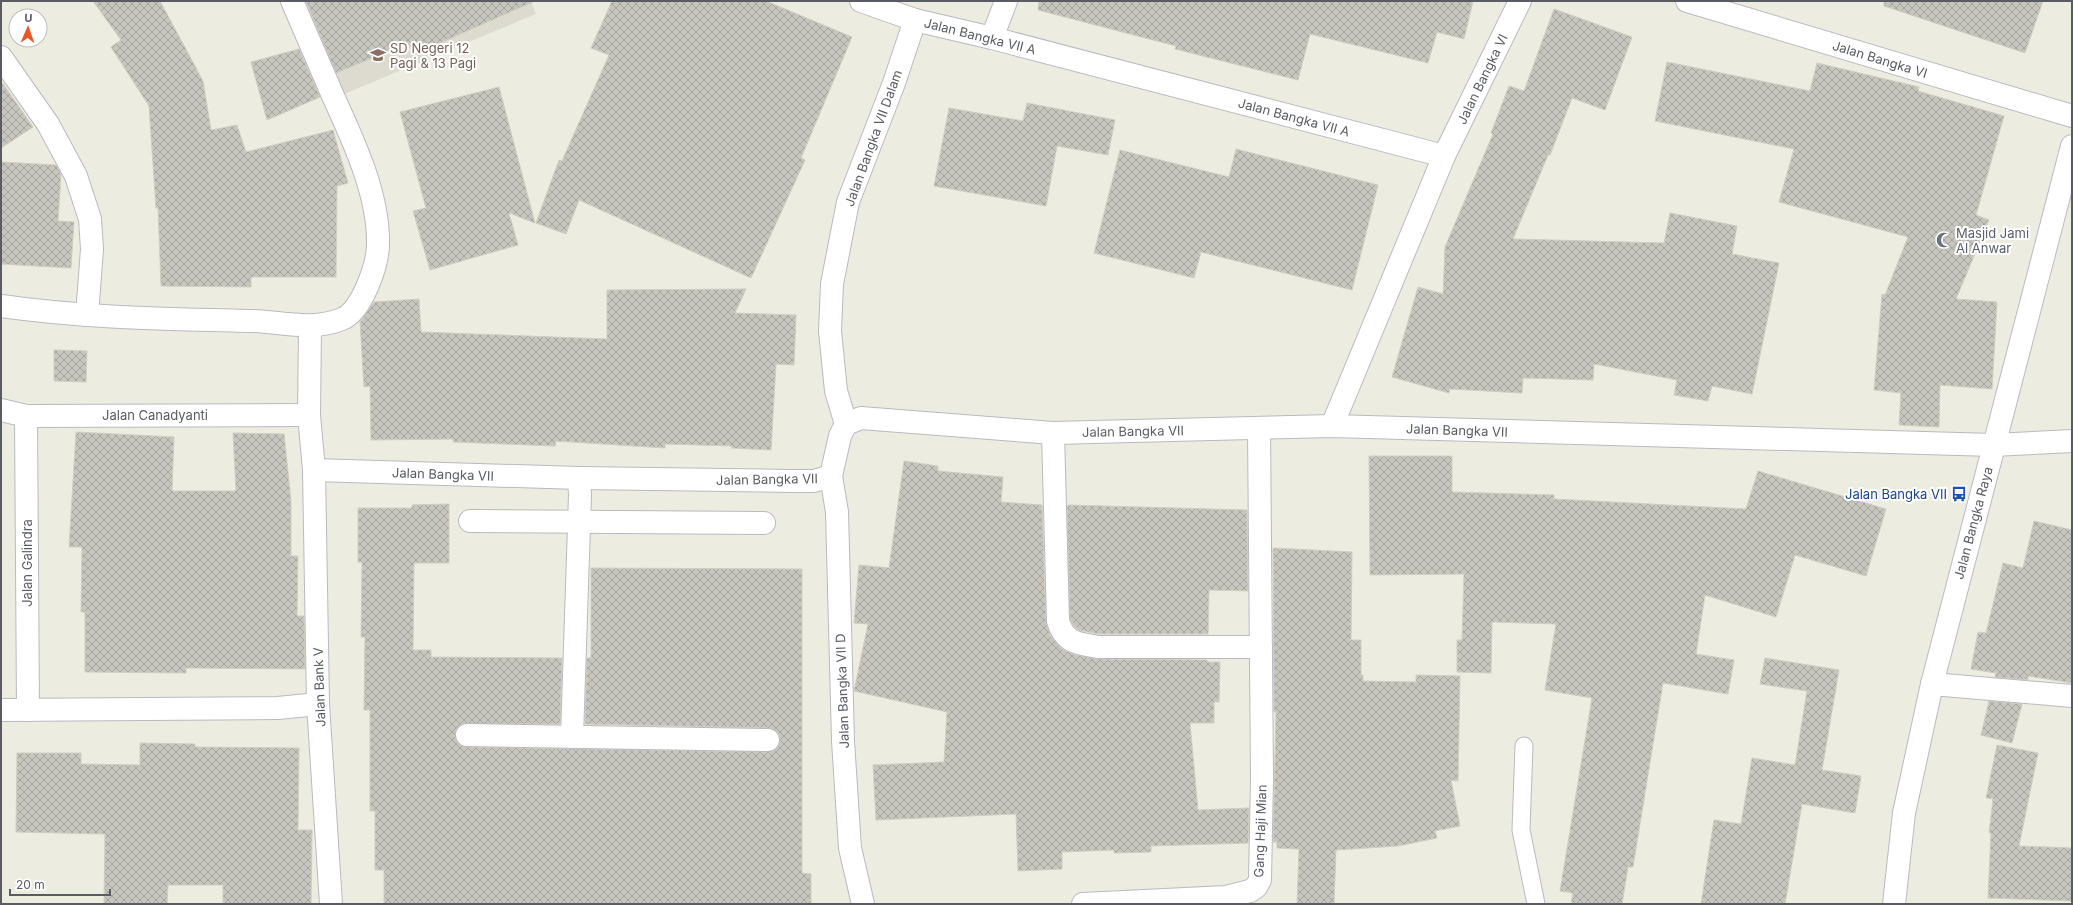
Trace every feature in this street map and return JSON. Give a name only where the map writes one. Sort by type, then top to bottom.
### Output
[{"type":"street","points":[[1,306],[54,313],[198,321],[255,322],[310,326],[343,319],[351,312],[363,295],[369,282],[378,244],[372,198],[351,137],[292,1]]},
{"type":"street","name":"Jalan Bangka VII A","points":[[861,1],[915,20],[992,38],[1444,156]]},
{"type":"street","points":[[992,38],[1006,1]]},
{"type":"street","name":"Jalan Bangka VI","points":[[1444,156],[1520,1]]},
{"type":"street","name":"Jalan Bangka VI","points":[[1687,1],[2072,116]]},
{"type":"street","name":"Jalan Bangka VII Dalam","points":[[846,424],[836,391],[830,331],[832,284],[848,202],[894,83],[915,20]]},
{"type":"street","points":[[1,57],[48,124],[76,176],[90,219],[92,249],[87,314]]},
{"type":"street","name":"Jalan Bangka Raya","points":[[1894,904],[1904,813],[1932,684],[2072,146]]},
{"type":"street","points":[[1332,426],[1444,156]]},
{"type":"street","name":"Jalan Bank V","points":[[310,326],[309,415],[314,461],[318,704],[331,904]]},
{"type":"street","name":"Jalan Canadyanti","points":[[1,410],[26,416],[309,415]]},
{"type":"street","name":"Jalan Galindra","points":[[26,416],[28,710]]},
{"type":"street","name":"Jalan Bangka VII","points":[[314,461],[579,478],[792,482],[814,481],[831,476],[840,436],[846,424],[861,418],[1053,433],[1332,426],[1994,445],[2072,441]]},
{"type":"street","name":"Gang Haji Mian","points":[[1083,904],[1226,897],[1250,891],[1256,887],[1260,880],[1262,778],[1259,428]]},
{"type":"street","points":[[1053,433],[1058,622],[1061,632],[1073,642],[1098,647],[1261,647]]},
{"type":"street","name":"Jalan Bangka VII D","points":[[831,476],[837,512],[842,734],[850,848],[863,904]]},
{"type":"street","points":[[572,738],[579,478]]},
{"type":"street","points":[[470,521],[764,524]]},
{"type":"street","points":[[1932,684],[2072,696]]},
{"type":"street","points":[[1,710],[278,708],[318,704]]},
{"type":"street","points":[[467,736],[768,740]]},
{"type":"lane","points":[[1524,746],[1521,830],[1536,904]]},
{"type":"shaded area","name":"SD Negeri 12 Pagi & 13 Pagi","points":[[296,1],[531,1],[536,14],[337,97]]},
{"type":"building","points":[[93,1],[160,1],[203,81],[211,130],[237,125],[246,152],[333,130],[348,183],[337,186],[336,277],[251,277],[251,287],[161,286],[158,208],[156,208],[149,106],[111,47],[121,40]]},
{"type":"building","name":"SD Negeri 12 Pagi & 13 Pagi","points":[[306,1],[535,1],[413,55],[408,43],[336,73]]},
{"type":"building","points":[[612,1],[766,1],[852,37],[801,158],[805,160],[751,278],[579,200],[566,234],[536,223],[559,160],[562,161],[609,55],[591,48]]},
{"type":"building","points":[[1039,1],[1473,1],[1464,39],[1437,32],[1428,63],[1310,34],[1298,80],[1175,49],[1176,46],[1038,10]]},
{"type":"building","points":[[1884,1],[2043,1],[2025,53],[1884,6]]},
{"type":"building","points":[[1554,9],[1632,37],[1605,110],[1572,98],[1550,155],[1548,155],[1513,239],[1664,243],[1670,213],[1737,226],[1732,254],[1779,263],[1752,394],[1712,386],[1708,401],[1674,395],[1677,380],[1594,364],[1593,380],[1523,378],[1522,393],[1450,389],[1449,393],[1392,377],[1418,287],[1443,294],[1445,247],[1493,134],[1491,133],[1509,86],[1524,91]]},
{"type":"building","points":[[299,49],[320,97],[267,120],[251,62]]},
{"type":"building","points":[[1667,62],[1810,91],[1817,63],[1919,87],[1918,91],[2004,116],[1976,215],[1989,220],[1956,299],[1997,302],[1992,389],[1940,385],[1939,427],[1899,425],[1901,393],[1874,390],[1882,294],[1885,295],[1908,237],[1779,202],[1794,149],[1655,121]]},
{"type":"building","points":[[1,81],[33,127],[1,148]]},
{"type":"building","points":[[499,87],[535,223],[509,213],[518,245],[430,270],[413,211],[426,208],[400,112]]},
{"type":"building","points":[[1027,103],[1115,120],[1108,155],[1057,146],[1046,206],[934,186],[949,108],[1023,121]]},
{"type":"building","points":[[1236,149],[1378,185],[1352,290],[1201,252],[1194,278],[1094,253],[1120,150],[1229,177]]},
{"type":"building","points":[[1,162],[56,165],[61,174],[58,221],[74,222],[71,268],[1,264]]},
{"type":"building","points":[[746,289],[735,313],[796,315],[794,365],[776,364],[771,450],[731,448],[732,446],[665,444],[665,448],[556,441],[555,446],[453,442],[453,439],[371,440],[370,386],[364,387],[360,322],[374,302],[419,299],[421,332],[607,339],[607,290]]},
{"type":"building","points":[[54,350],[87,351],[86,382],[54,381]]},
{"type":"building","points":[[76,432],[174,437],[172,491],[236,491],[233,433],[284,434],[291,501],[291,556],[298,556],[297,616],[304,616],[305,669],[186,668],[186,673],[85,672],[85,612],[81,612],[82,547],[69,547]]},
{"type":"building","points":[[1369,456],[1452,456],[1452,492],[1554,495],[1554,499],[1746,509],[1758,471],[1886,509],[1866,576],[1795,555],[1776,617],[1705,595],[1696,654],[1734,660],[1728,694],[1663,683],[1633,867],[1628,867],[1622,904],[1571,904],[1573,893],[1560,891],[1592,698],[1545,690],[1556,624],[1492,622],[1491,673],[1457,672],[1457,640],[1462,640],[1464,574],[1370,575]]},
{"type":"building","points":[[904,461],[938,466],[938,471],[1003,477],[1001,502],[1042,505],[1046,622],[1050,635],[1062,649],[1075,655],[1098,659],[1207,660],[1207,662],[1220,662],[1219,702],[1214,702],[1214,723],[1190,723],[1198,810],[1249,808],[1248,843],[1151,846],[1151,852],[1114,853],[1114,850],[1062,852],[1062,869],[1018,871],[1016,814],[876,820],[873,765],[944,762],[947,712],[854,691],[868,624],[854,623],[859,565],[889,568]]},
{"type":"building","points":[[449,504],[449,563],[414,563],[413,650],[431,650],[431,657],[562,658],[560,724],[461,724],[457,728],[455,735],[456,741],[460,745],[466,747],[774,751],[778,747],[780,740],[779,734],[775,730],[768,728],[585,724],[587,658],[591,658],[591,568],[802,569],[802,873],[811,874],[811,904],[384,904],[384,870],[375,870],[375,811],[370,811],[370,710],[364,710],[365,637],[361,637],[362,562],[358,562],[358,508],[412,508],[412,505]]},
{"type":"building","points":[[1067,506],[1247,510],[1248,591],[1209,590],[1208,634],[1099,634],[1079,630],[1074,626],[1070,619]]},
{"type":"building","points":[[2034,521],[2072,530],[2072,683],[2028,676],[2028,680],[1995,677],[1996,673],[1971,669],[1978,632],[1986,633],[2003,563],[2023,568]]},
{"type":"building","points":[[1273,548],[1352,552],[1351,640],[1361,640],[1361,675],[1363,675],[1363,681],[1416,682],[1416,675],[1460,676],[1458,781],[1451,780],[1460,826],[1435,831],[1437,838],[1398,846],[1336,850],[1334,904],[1297,904],[1299,849],[1277,848],[1277,842],[1273,842],[1276,712],[1274,712]]},
{"type":"building","points":[[1765,658],[1839,670],[1822,770],[1861,776],[1855,813],[1802,804],[1785,904],[1701,904],[1714,820],[1741,824],[1752,758],[1795,765],[1807,691],[1760,684]]},
{"type":"building","points":[[1989,701],[2022,704],[2012,743],[1981,735]]},
{"type":"building","points":[[140,743],[195,744],[195,747],[299,748],[298,830],[312,830],[311,904],[223,904],[223,885],[168,885],[167,904],[104,904],[105,834],[16,832],[17,753],[81,753],[81,764],[140,765]]},
{"type":"building","points":[[1997,745],[2038,753],[2019,846],[2072,848],[2072,901],[1988,898],[1991,833],[1989,833],[1993,799],[1986,798]]},
{"type":"place","name":"SD Negeri 12 Pagi & 13 Pagi","points":[[378,55]]},
{"type":"place","name":"Masjid Jami Al Anwar","points":[[1944,240]]},
{"type":"place","name":"Jalan Bangka VII","points":[[1959,494]]}]
